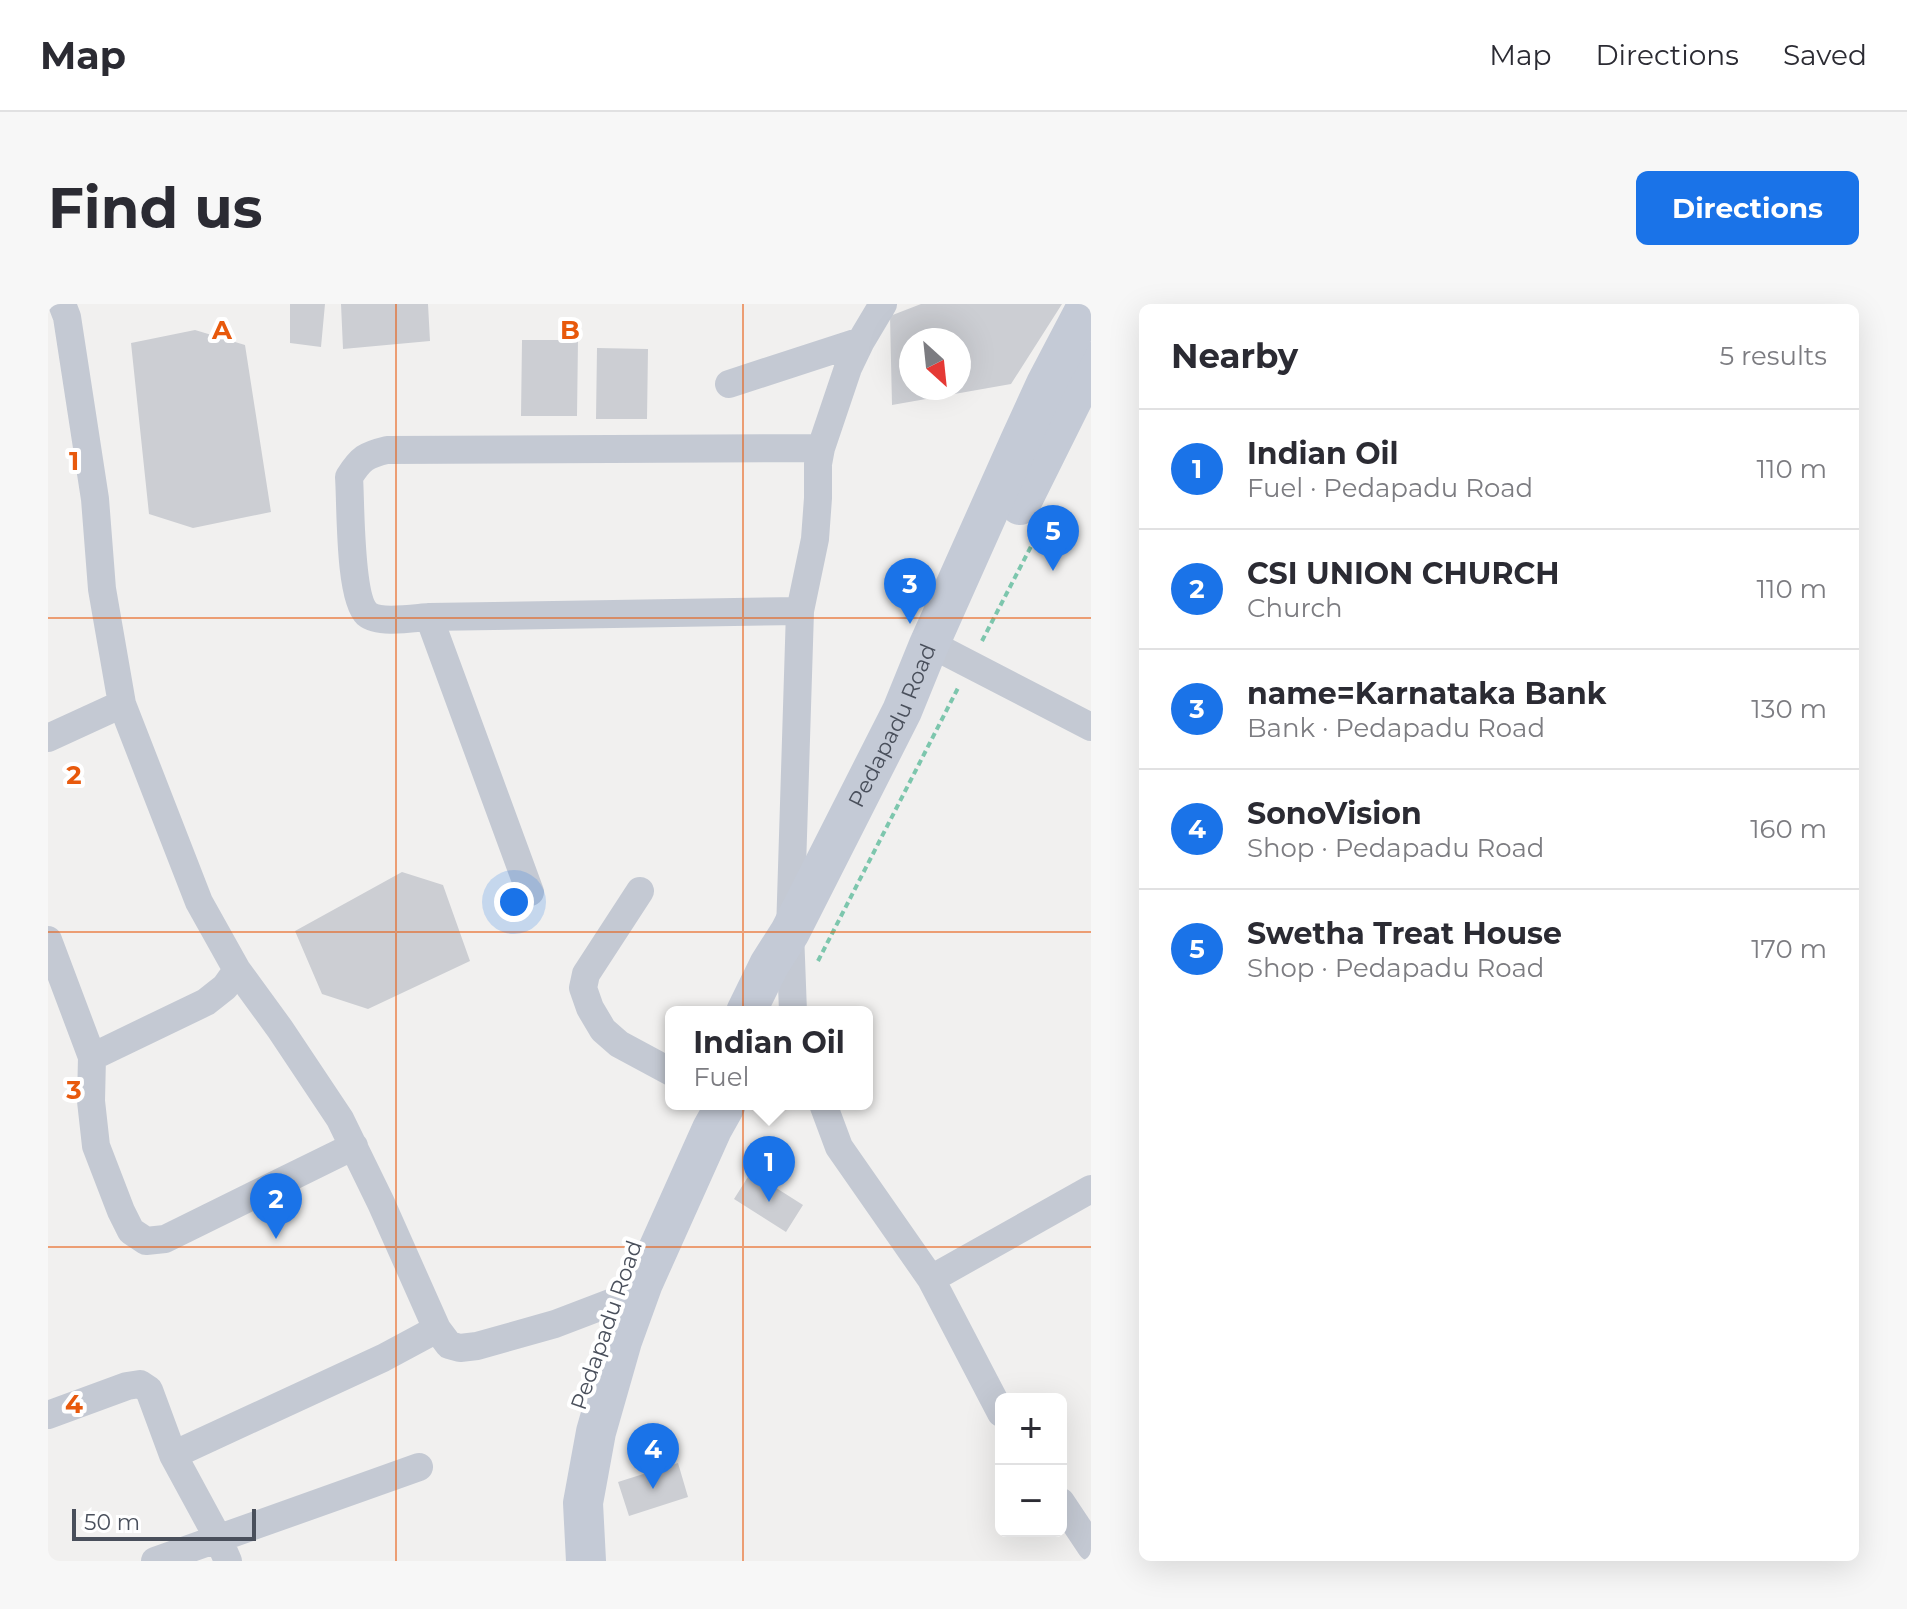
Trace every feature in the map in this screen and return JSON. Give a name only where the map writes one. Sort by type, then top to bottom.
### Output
[{"type":"main road","name":"Pedapadu Road","points":[[749,1006],[902,711],[1046,384],[1088,304]]},
{"type":"main road","points":[[795,991],[811,932],[849,861],[881,782],[958,658],[1091,362]]},
{"type":"main road","name":"Pedapadu Road","points":[[563,1561],[565,1474],[574,1417],[610,1303],[645,1212],[698,1110]]},
{"type":"main road","points":[[586,1561],[583,1503],[596,1432],[622,1341],[649,1270],[723,1110]]},
{"type":"street","points":[[62,304],[67,317],[95,499],[102,589],[122,704],[199,902],[237,970],[332,1106],[354,1146],[437,1329],[449,1345],[469,1347],[555,1324],[610,1303]]},
{"type":"street","points":[[795,991],[790,932],[800,611],[815,539],[818,464],[848,368],[883,304]]},
{"type":"street","points":[[729,384],[861,341]]},
{"type":"street","points":[[800,611],[383,620],[367,614],[355,583],[349,477],[368,454],[387,450],[821,448]]},
{"type":"street","points":[[429,617],[530,892]]},
{"type":"street","points":[[958,658],[1091,727]]},
{"type":"street","points":[[48,738],[122,704]]},
{"type":"street","points":[[640,891],[586,974],[583,988],[603,1030],[619,1044],[665,1069]]},
{"type":"street","points":[[48,940],[92,1057],[91,1101],[96,1146],[131,1231],[146,1241],[165,1239],[354,1146]]},
{"type":"street","points":[[92,1057],[206,1002],[225,987],[237,970]]},
{"type":"street","points":[[825,1110],[839,1147],[931,1279],[995,1404]]},
{"type":"street","points":[[931,1279],[1091,1189]]},
{"type":"street","points":[[173,1455],[383,1358],[437,1329]]},
{"type":"street","points":[[48,1415],[127,1386],[140,1384],[149,1390],[173,1455],[223,1550]]},
{"type":"street","points":[[155,1561],[223,1550],[419,1467]]},
{"type":"street","points":[[1067,1511],[1091,1547]]},
{"type":"path","points":[[795,991],[958,658],[1041,529]]},
{"type":"building","points":[[290,304],[325,304],[321,347],[290,343]]},
{"type":"building","points":[[341,304],[428,304],[430,341],[343,349]]},
{"type":"building","points":[[921,304],[1062,304],[1011,384],[971,391],[971,328],[899,328],[899,400],[920,400],[892,405],[890,316]]},
{"type":"building","points":[[195,330],[245,345],[271,512],[193,528],[149,514],[131,343]]},
{"type":"building","points":[[522,340],[578,340],[577,416],[521,416]]},
{"type":"building","points":[[597,348],[648,349],[647,419],[596,419]]},
{"type":"building","points":[[402,872],[443,885],[470,961],[368,1009],[322,994],[295,931]]},
{"type":"building","points":[[751,1172],[803,1205],[786,1232],[734,1199]]},
{"type":"building","points":[[678,1463],[688,1497],[629,1516],[618,1482]]},
{"type":"place","name":"Swetha Treat House","points":[[1053,571]]},
{"type":"place","name":"name=Karnataka Bank","points":[[910,624]]},
{"type":"place","name":"Indian Oil","points":[[769,1202]]},
{"type":"place","name":"CSI UNION CHURCH","points":[[276,1239]]},
{"type":"place","name":"SonoVision","points":[[653,1489]]}]
